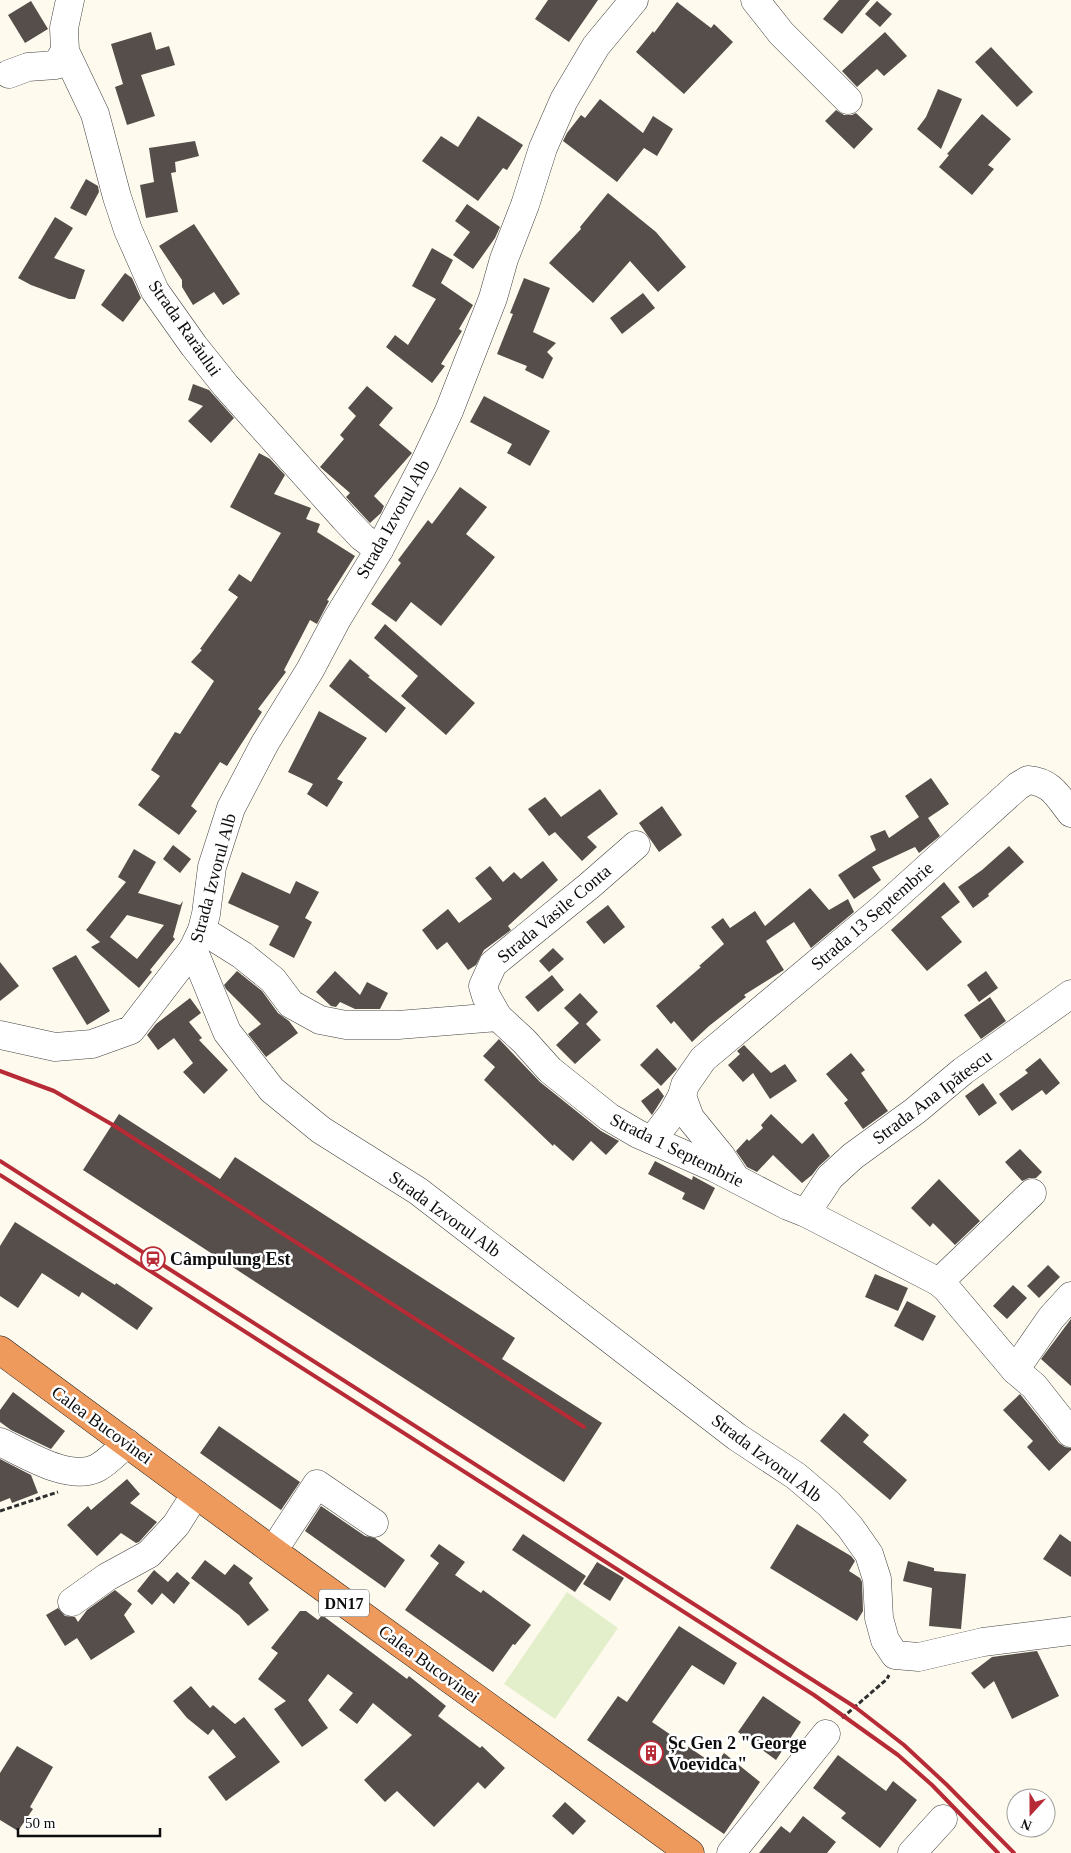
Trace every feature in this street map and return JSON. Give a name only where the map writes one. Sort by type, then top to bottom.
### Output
[{"type":"highway","name":"Calea Bucovinei","points":[[0,1350],[273,1552],[690,1853]]},
{"type":"street","name":"Strada Rarăului","points":[[70,0],[64,28],[65,51],[95,114],[128,230],[155,291],[194,346],[226,386],[344,518],[362,537],[379,550]]},
{"type":"street","name":"Strada Izvorul Alb","points":[[634,0],[596,46],[564,100],[543,148],[525,205],[504,259],[493,298],[449,411],[424,464],[379,550],[337,619],[310,670],[265,743],[231,808],[212,867],[206,914],[198,940],[227,1032],[272,1090],[321,1130],[418,1191],[737,1437],[796,1476],[829,1504],[850,1527],[869,1554],[877,1579],[879,1618],[885,1640],[895,1655]]},
{"type":"street","points":[[755,0],[781,33],[848,100]]},
{"type":"street","points":[[9,74],[28,67],[56,65],[65,51]]},
{"type":"street","name":"Strada 13 Septembrie","points":[[652,1140],[672,1114],[682,1096],[685,1085],[703,1059],[884,908],[1018,786],[1028,780],[1047,784],[1071,813]]},
{"type":"street","name":"Strada Vasile Conta","points":[[498,1017],[486,996],[483,986],[494,964],[636,845]]},
{"type":"street","points":[[0,1035],[55,1047],[92,1044],[131,1030],[198,940],[242,955],[273,980],[291,1004],[320,1020],[346,1025],[398,1025],[498,1017]]},
{"type":"street","name":"Strada Ana Ipătescu","points":[[806,1213],[830,1177],[853,1156],[915,1111],[963,1071],[1071,994]]},
{"type":"street","name":"Strada 1 Septembrie","points":[[498,1017],[520,1037],[550,1070],[609,1117],[652,1140],[806,1213],[939,1282],[967,1312],[1015,1370],[1034,1386],[1071,1433]]},
{"type":"street","points":[[682,1096],[690,1118],[721,1156],[736,1179]]},
{"type":"street","points":[[939,1282],[1032,1192]]},
{"type":"street","points":[[1015,1370],[1051,1318],[1071,1296]]},
{"type":"street","points":[[0,1442],[63,1471],[80,1473],[95,1469],[106,1463],[127,1443]]},
{"type":"street","points":[[273,1552],[317,1484],[374,1523]]},
{"type":"street","points":[[72,1602],[107,1577],[149,1554],[176,1525],[197,1495]]},
{"type":"street","points":[[895,1655],[919,1657],[983,1642],[1071,1631]]},
{"type":"street","points":[[731,1853],[826,1734]]},
{"type":"street","points":[[912,1853],[943,1819]]},
{"type":"path","points":[[0,1511],[64,1490],[69,1481],[63,1471]]},
{"type":"path","points":[[826,1734],[864,1698],[888,1679],[895,1655]]},
{"type":"green space","points":[[567,1592],[618,1628],[555,1719],[504,1684]]},
{"type":"building","points":[[548,0],[598,0],[569,42],[535,19]]},
{"type":"building","points":[[839,0],[870,0],[842,34],[823,19]]},
{"type":"building","points":[[31,1],[48,29],[25,43],[8,15]]},
{"type":"building","points":[[877,1],[892,14],[880,27],[865,14]]},
{"type":"building","points":[[677,2],[711,28],[714,24],[733,42],[684,94],[636,52],[653,31],[654,33]]},
{"type":"building","points":[[151,32],[156,50],[169,46],[175,65],[141,75],[155,116],[127,125],[115,87],[123,84],[111,44]]},
{"type":"building","points":[[885,32],[907,56],[884,76],[877,69],[857,87],[842,71]]},
{"type":"building","points":[[991,47],[1033,92],[1017,107],[975,62]]},
{"type":"building","points":[[938,89],[962,99],[941,149],[917,129],[926,117]]},
{"type":"building","points":[[600,99],[643,133],[653,116],[673,129],[657,156],[644,148],[617,182],[563,141],[581,115],[585,118]]},
{"type":"building","points":[[836,110],[844,115],[856,113],[873,129],[854,149],[825,121]]},
{"type":"building","points":[[982,114],[1011,139],[988,165],[994,169],[972,195],[939,167],[949,155],[947,154]]},
{"type":"building","points":[[478,116],[523,145],[507,170],[503,168],[478,201],[422,161],[441,136],[458,147]]},
{"type":"building","points":[[195,141],[199,156],[175,162],[176,172],[171,173],[178,212],[146,218],[140,185],[154,182],[149,148]]},
{"type":"building","points":[[86,179],[98,186],[99,192],[86,216],[70,208]]},
{"type":"building","points":[[608,193],[656,232],[686,267],[658,292],[630,261],[593,303],[549,263],[581,229],[580,227]]},
{"type":"building","points":[[467,204],[500,227],[495,238],[473,269],[453,255],[470,232],[455,221]]},
{"type":"building","points":[[55,217],[73,228],[54,258],[85,270],[75,299],[69,299],[31,285],[18,278]]},
{"type":"building","points":[[194,224],[240,294],[223,305],[214,292],[193,305],[182,287],[182,280],[159,246]]},
{"type":"building","points":[[432,248],[453,260],[441,283],[473,305],[459,329],[462,331],[441,364],[445,366],[432,383],[386,347],[395,335],[408,345],[436,299],[412,286]]},
{"type":"building","points":[[125,273],[132,278],[141,298],[123,322],[101,305]]},
{"type":"building","points":[[524,278],[550,288],[533,332],[556,343],[547,352],[553,358],[543,379],[525,370],[527,366],[497,354],[513,314],[510,313]]},
{"type":"building","points":[[643,293],[655,308],[622,334],[610,318]]},
{"type":"building","points":[[193,384],[209,390],[234,418],[211,443],[188,421],[203,406],[188,400]]},
{"type":"building","points":[[367,386],[393,408],[379,425],[412,453],[374,496],[384,506],[381,513],[370,523],[346,497],[350,493],[320,467],[344,439],[340,435],[356,416],[348,408]]},
{"type":"building","points":[[484,396],[550,431],[530,466],[507,453],[512,444],[470,422]]},
{"type":"building","points":[[259,453],[270,459],[285,475],[274,494],[311,508],[306,519],[320,524],[317,532],[355,556],[327,600],[329,601],[317,624],[310,620],[284,670],[286,672],[258,709],[262,712],[227,766],[220,762],[191,806],[197,811],[179,835],[138,805],[160,776],[151,770],[175,732],[180,734],[214,681],[191,662],[202,650],[200,649],[238,597],[228,590],[239,574],[251,582],[281,533],[230,507]]},
{"type":"building","points":[[460,487],[487,507],[466,534],[495,557],[441,626],[411,602],[396,622],[371,604],[401,563],[398,560],[428,520],[432,524]]},
{"type":"building","points":[[385,624],[475,703],[446,735],[401,696],[418,676],[374,638]]},
{"type":"building","points":[[350,659],[370,676],[368,677],[406,708],[386,733],[329,686]]},
{"type":"building","points":[[319,711],[367,738],[337,779],[343,782],[327,807],[307,794],[313,784],[288,772]]},
{"type":"building","points":[[931,778],[949,804],[928,818],[940,836],[919,853],[915,847],[872,867],[881,880],[854,899],[838,875],[876,850],[870,836],[885,830],[889,838],[919,817],[905,796]]},
{"type":"building","points":[[600,789],[618,814],[587,837],[597,847],[582,861],[555,832],[549,836],[528,809],[545,797],[561,817]]},
{"type":"building","points":[[662,806],[682,835],[659,852],[639,823]]},
{"type":"building","points":[[173,845],[191,859],[180,873],[163,859]]},
{"type":"building","points":[[1009,846],[1024,862],[988,894],[989,896],[973,908],[958,887],[982,870]]},
{"type":"building","points":[[134,849],[156,862],[138,893],[180,905],[183,901],[173,937],[175,939],[150,970],[152,972],[139,988],[91,947],[100,942],[86,930],[126,882],[118,877]],"holes":[[[127,915],[164,925],[137,959],[110,937]]]},
{"type":"building","points":[[543,861],[558,880],[508,926],[511,930],[484,950],[476,965],[468,970],[447,942],[437,950],[422,930],[448,909],[459,923],[492,899],[475,878],[490,866],[503,882],[514,872],[521,879]]},
{"type":"building","points":[[242,872],[290,894],[296,881],[319,892],[305,918],[312,922],[294,958],[269,945],[279,926],[228,903]]},
{"type":"building","points":[[944,882],[960,902],[941,917],[962,942],[927,971],[891,930]]},
{"type":"building","points":[[810,888],[829,910],[848,899],[854,912],[811,948],[794,922],[766,941],[784,970],[744,995],[746,997],[692,1042],[674,1021],[671,1024],[656,1006],[724,944],[711,927],[723,918],[730,928],[755,911],[765,926]]},
{"type":"building","points":[[608,905],[625,927],[604,944],[586,922]]},
{"type":"building","points":[[553,948],[564,959],[549,972],[539,961]]},
{"type":"building","points":[[76,955],[110,1011],[87,1025],[52,968]]},
{"type":"building","points":[[0,962],[19,986],[0,1001]]},
{"type":"building","points":[[237,971],[262,991],[278,1013],[289,1021],[298,1033],[266,1057],[248,1034],[261,1024],[224,985]]},
{"type":"building","points":[[335,971],[360,995],[367,982],[388,993],[380,1009],[355,1009],[340,1002],[336,1007],[331,1006],[316,992]]},
{"type":"building","points":[[986,971],[998,988],[979,1002],[967,985]]},
{"type":"building","points":[[552,975],[564,990],[538,1012],[525,997]]},
{"type":"building","points":[[580,993],[598,1012],[586,1024],[601,1040],[575,1064],[556,1045],[579,1023],[564,1008]]},
{"type":"building","points":[[990,997],[1006,1021],[981,1039],[964,1015]]},
{"type":"building","points":[[190,998],[201,1013],[189,1022],[202,1038],[199,1040],[228,1070],[204,1094],[183,1072],[193,1063],[174,1038],[158,1050],[147,1035],[156,1024]]},
{"type":"building","points":[[499,1039],[540,1082],[601,1131],[619,1141],[606,1155],[591,1141],[573,1161],[554,1144],[553,1146],[484,1080],[495,1067],[483,1056]]},
{"type":"building","points":[[744,1045],[771,1073],[785,1064],[797,1081],[770,1099],[753,1073],[743,1082],[728,1065],[740,1054],[737,1051]]},
{"type":"building","points":[[657,1048],[677,1069],[661,1086],[640,1065]]},
{"type":"building","points":[[851,1053],[865,1070],[861,1073],[888,1111],[863,1129],[844,1103],[848,1100],[826,1074]]},
{"type":"building","points":[[1040,1058],[1060,1083],[1046,1095],[1042,1090],[1012,1111],[999,1094],[1028,1073],[1025,1070]]},
{"type":"building","points":[[983,1083],[997,1103],[979,1116],[965,1096]]},
{"type":"building","points":[[658,1088],[664,1096],[652,1115],[641,1101]]},
{"type":"building","points":[[119,1114],[220,1179],[235,1157],[515,1338],[502,1359],[602,1423],[564,1482],[83,1170]]},
{"type":"building","points":[[771,1114],[802,1144],[813,1133],[830,1156],[802,1183],[773,1155],[757,1172],[747,1167],[736,1151],[747,1139],[749,1141],[763,1128],[761,1125]]},
{"type":"building","points":[[1020,1149],[1042,1172],[1036,1178],[1022,1181],[1005,1162]]},
{"type":"building","points":[[655,1161],[692,1180],[693,1176],[715,1188],[704,1210],[682,1199],[685,1193],[648,1174]]},
{"type":"building","points":[[939,1179],[980,1221],[955,1245],[933,1223],[930,1227],[911,1208]]},
{"type":"building","points":[[15,1222],[115,1285],[116,1283],[153,1308],[137,1330],[82,1292],[79,1297],[42,1273],[18,1308],[0,1296],[0,1246]]},
{"type":"building","points":[[1048,1265],[1060,1277],[1039,1298],[1027,1286]]},
{"type":"building","points":[[875,1274],[908,1288],[898,1311],[865,1297]]},
{"type":"building","points":[[1013,1285],[1027,1298],[1007,1319],[993,1306]]},
{"type":"building","points":[[907,1301],[936,1316],[923,1341],[894,1326]]},
{"type":"building","points":[[1071,1319],[1071,1386],[1041,1359]]},
{"type":"building","points":[[13,1392],[65,1431],[51,1449],[11,1430],[0,1422],[0,1410]]},
{"type":"building","points":[[1020,1394],[1059,1443],[1071,1448],[1049,1471],[1027,1447],[1033,1441],[1003,1410]]},
{"type":"building","points":[[844,1413],[869,1435],[863,1442],[907,1480],[890,1500],[820,1441]]},
{"type":"building","points":[[219,1426],[300,1482],[281,1510],[200,1453]]},
{"type":"building","points":[[0,1459],[31,1475],[38,1493],[12,1503],[10,1498],[0,1502]]},
{"type":"building","points":[[127,1479],[140,1494],[130,1503],[157,1522],[139,1542],[136,1543],[121,1533],[97,1556],[67,1525],[88,1506],[91,1510]]},
{"type":"building","points":[[321,1506],[365,1536],[375,1538],[405,1560],[385,1588],[305,1531]]},
{"type":"building","points":[[797,1524],[851,1556],[855,1561],[849,1571],[860,1578],[862,1582],[863,1611],[857,1621],[770,1568]]},
{"type":"building","points":[[523,1534],[586,1576],[575,1592],[512,1550]]},
{"type":"building","points":[[1060,1534],[1071,1542],[1071,1577],[1043,1559]]},
{"type":"building","points":[[439,1544],[465,1562],[455,1575],[481,1593],[483,1590],[531,1625],[515,1645],[513,1644],[493,1672],[405,1610],[439,1563],[430,1556]]},
{"type":"building","points":[[205,1560],[225,1575],[234,1564],[253,1578],[249,1583],[269,1610],[248,1626],[239,1615],[191,1578]]},
{"type":"building","points":[[908,1561],[934,1568],[934,1571],[966,1574],[961,1629],[929,1626],[932,1588],[903,1581]]},
{"type":"building","points":[[597,1562],[624,1578],[610,1601],[583,1584]]},
{"type":"building","points":[[154,1570],[168,1582],[177,1572],[190,1583],[174,1604],[162,1593],[152,1605],[137,1591]]},
{"type":"building","points":[[115,1590],[132,1604],[124,1615],[135,1632],[91,1660],[77,1638],[65,1646],[46,1615],[58,1608],[65,1616],[75,1617],[78,1622],[87,1610]]},
{"type":"building","points":[[300,1611],[306,1611],[318,1620],[322,1615],[407,1679],[409,1676],[446,1706],[438,1716],[480,1748],[482,1746],[505,1768],[485,1789],[478,1782],[434,1827],[397,1791],[385,1802],[364,1780],[412,1735],[373,1703],[357,1724],[339,1710],[353,1693],[328,1674],[308,1700],[328,1728],[302,1747],[274,1709],[286,1701],[258,1679],[278,1653],[271,1648]]},
{"type":"building","name":"Șc Gen 2 \"George Voevidca\"","points":[[679,1626],[737,1663],[724,1685],[692,1665],[652,1722],[715,1765],[724,1753],[760,1782],[724,1834],[587,1740],[618,1696],[627,1702]]},
{"type":"building","points":[[1037,1651],[1059,1696],[1012,1719],[994,1681],[984,1689],[971,1673],[992,1657]]},
{"type":"building","points":[[191,1686],[210,1708],[213,1705],[235,1724],[244,1717],[280,1762],[226,1801],[208,1777],[236,1757],[213,1729],[208,1735],[187,1718],[173,1701]]},
{"type":"building","points":[[763,1696],[801,1722],[776,1760],[738,1732]]},
{"type":"building","points":[[17,1746],[53,1767],[30,1807],[33,1809],[18,1831],[0,1820],[0,1773]]},
{"type":"building","points":[[838,1755],[886,1791],[893,1781],[917,1800],[880,1848],[841,1818],[846,1813],[813,1788]]},
{"type":"building","points":[[565,1802],[586,1821],[573,1835],[552,1816]]},
{"type":"building","points":[[803,1816],[836,1842],[827,1853],[759,1853],[781,1826],[790,1833]]},
{"type":"railway","points":[[0,1071],[54,1091],[113,1125],[584,1427]]},
{"type":"railway","points":[[0,1161],[855,1707],[904,1745],[947,1785],[1014,1853]]},
{"type":"railway","points":[[0,1175],[814,1695],[898,1755],[932,1785],[998,1853]]},
{"type":"place","name":"Câmpulung Est","points":[[153,1259]]},
{"type":"place","name":"Șc Gen 2 \"George Voevidca\"","points":[[651,1753]]}]
